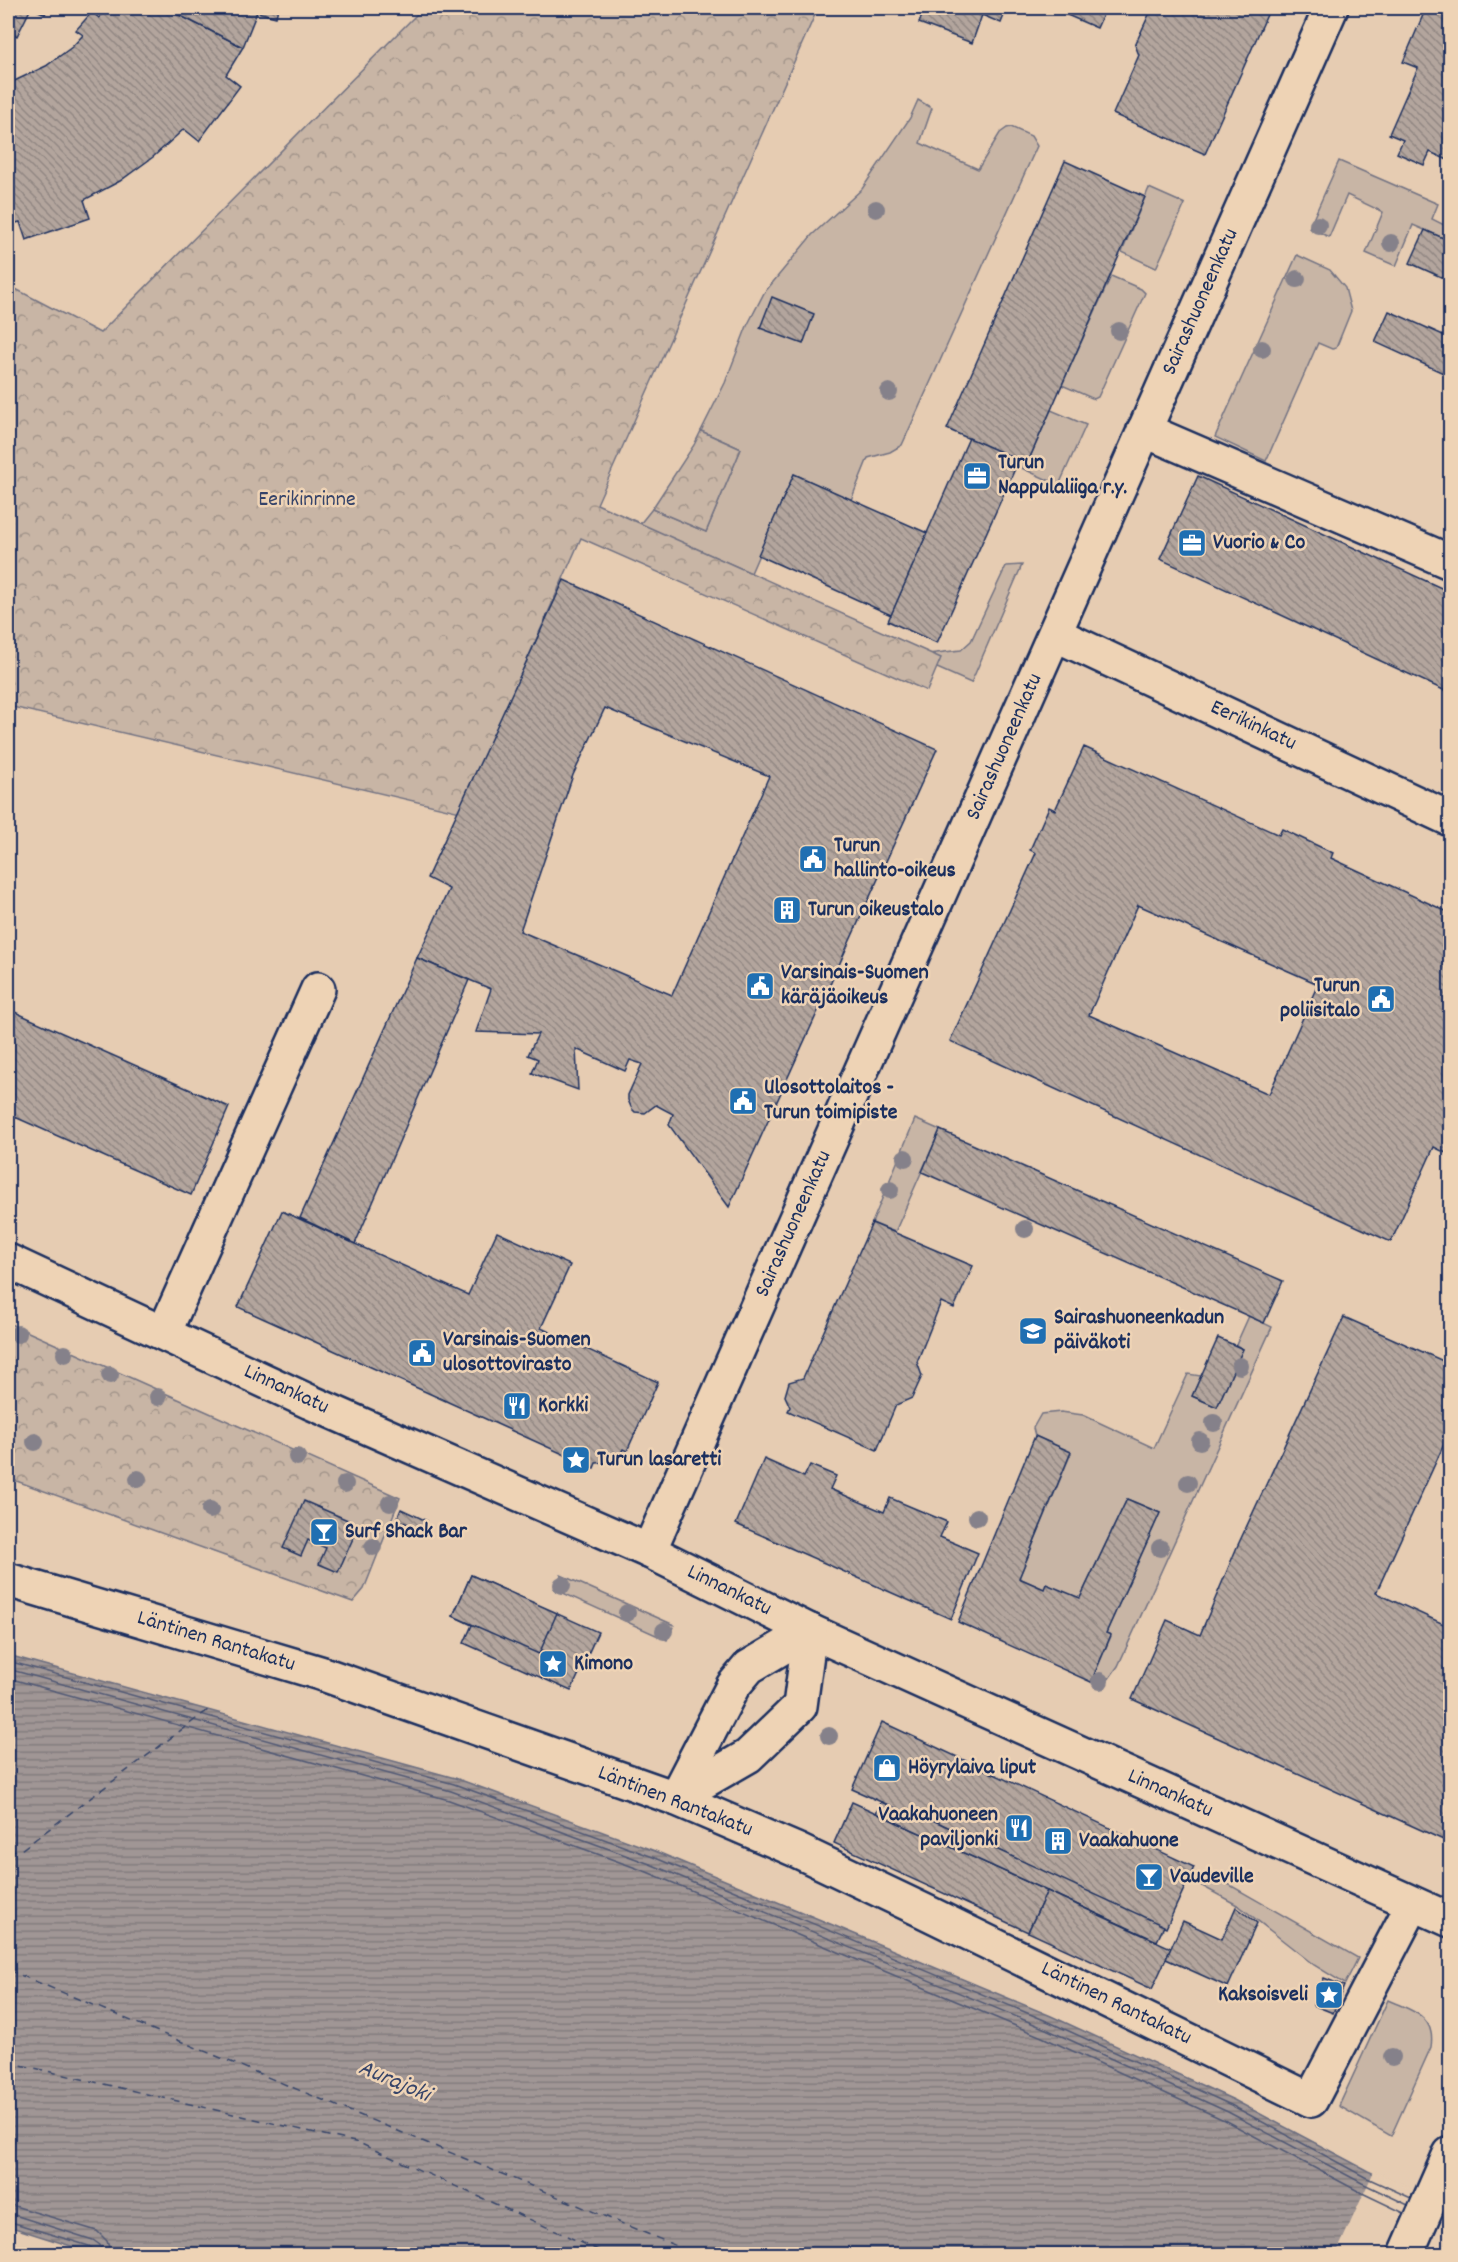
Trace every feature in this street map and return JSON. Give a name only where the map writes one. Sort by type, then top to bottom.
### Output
[{"type":"street","name":"Sairashuoneenkatu","points":[[649,1551],[1331,8]]},
{"type":"street","points":[[1144,430],[1450,562]]},
{"type":"street","name":"Eerikinkatu","points":[[1055,634],[1450,819]]},
{"type":"street","points":[[164,1333],[318,989]]},
{"type":"street","name":"Linnankatu","points":[[8,1261],[309,1402],[649,1551],[810,1631],[1450,1920]]},
{"type":"street","name":"Läntinen Rantakatu","points":[[8,1580],[320,1673],[675,1798],[913,1905],[1311,2100],[1413,1904]]},
{"type":"street","points":[[675,1798],[733,1686],[749,1667],[810,1631]]},
{"type":"street","points":[[675,1798],[748,1756],[800,1706],[810,1631]]},
{"type":"street","points":[[1406,2254],[1449,2158]]},
{"type":"green space","name":"Eerikinrinne","points":[[423,8],[818,8],[597,504],[941,658],[927,691],[581,538],[460,812],[8,706],[8,285],[100,333]]},
{"type":"green space","points":[[918,100],[932,108],[920,143],[978,169],[1000,133],[1007,128],[1011,127],[1031,136],[1037,146],[902,445],[890,452],[868,458],[851,500],[794,474],[751,573],[640,524],[652,509],[706,532],[741,449],[701,431],[725,383],[747,326],[764,293],[812,235],[862,189],[910,118]]},
{"type":"green space","points":[[1339,161],[1438,204],[1432,219],[1448,227],[1450,223],[1450,241],[1413,225],[1396,266],[1366,253],[1383,212],[1347,195],[1329,237],[1309,228]]},
{"type":"green space","points":[[1149,188],[1185,204],[1156,268],[1122,252]]},
{"type":"green space","points":[[1297,255],[1330,270],[1345,288],[1351,311],[1336,348],[1332,349],[1318,343],[1266,461],[1215,437]]},
{"type":"green space","points":[[1111,276],[1145,293],[1098,397],[1094,399],[1062,385]]},
{"type":"green space","points":[[1051,410],[1086,425],[1059,485],[1017,466],[1019,460],[1027,464]]},
{"type":"green space","points":[[701,431],[741,449],[706,532],[652,509]]},
{"type":"green space","points":[[1022,565],[971,683],[919,660],[920,655],[961,650],[971,641],[1006,566]]},
{"type":"green space","points":[[915,1119],[940,1130],[895,1232],[872,1223]]},
{"type":"green space","points":[[1249,1316],[1272,1327],[1118,1666],[1102,1685],[1091,1682],[1111,1636],[1106,1633],[1160,1513],[1127,1499],[1080,1598],[1044,1589],[1019,1578],[1071,1453],[1035,1436],[1033,1428],[1041,1414],[1061,1412],[1083,1415],[1154,1448],[1188,1374],[1201,1376],[1192,1396],[1217,1407],[1243,1349],[1236,1345]]},
{"type":"green space","points":[[8,1323],[400,1498],[364,1589],[353,1602],[8,1478]]},
{"type":"green space","points":[[561,1575],[674,1625],[667,1640],[554,1589]]},
{"type":"green space","points":[[1207,1872],[1358,1958],[1345,1984],[1314,1965],[1239,1906],[1200,1885]]},
{"type":"green space","points":[[1388,2000],[1420,2016],[1426,2021],[1432,2036],[1431,2047],[1391,2136],[1339,2106]]},
{"type":"water","name":"Aurajoki","points":[[8,1655],[455,1778],[655,1851],[1051,2016],[1234,2100],[1368,2171],[1450,2210],[1450,2254],[96,2254],[8,2226]]},
{"type":"pier","points":[[1374,2171],[1450,2207],[1450,2254],[1336,2254]]},
{"type":"building","points":[[8,8],[31,8],[17,36],[8,32]]},
{"type":"building","points":[[32,8],[48,8],[45,14]]},
{"type":"building","points":[[106,8],[165,8],[243,47],[226,75],[240,86],[199,141],[184,129],[153,157],[120,181],[84,200],[90,218],[26,240],[20,222],[8,225],[8,84],[46,66],[72,47],[83,35],[76,30],[92,12],[99,18]]},
{"type":"building","points":[[165,8],[278,8],[276,17],[257,12],[243,47]]},
{"type":"building","points":[[925,8],[1007,8],[1001,23],[982,15],[972,43],[919,23]]},
{"type":"building","points":[[1051,8],[1106,8],[1097,28]]},
{"type":"building","points":[[1152,8],[1270,8],[1205,154],[1113,114],[1139,55],[1135,45]]},
{"type":"building","points":[[1426,8],[1450,8],[1450,161],[1430,152],[1424,165],[1397,153],[1403,140],[1389,134],[1418,68],[1403,62]]},
{"type":"building","points":[[1065,161],[1145,197],[1027,464],[947,429]]},
{"type":"building","points":[[1425,230],[1450,241],[1450,281],[1410,263]]},
{"type":"building","points":[[772,297],[814,314],[803,344],[760,328]]},
{"type":"building","points":[[1389,311],[1450,338],[1450,376],[1375,342]]},
{"type":"building","points":[[969,438],[1019,460],[937,643],[888,621]]},
{"type":"building","points":[[794,474],[927,533],[891,615],[758,555]]},
{"type":"building","points":[[1198,476],[1450,592],[1450,693],[1160,559]]},
{"type":"building","name":"Turun oikeustalo","points":[[564,580],[937,749],[729,1207],[669,1125],[673,1114],[656,1105],[645,1113],[635,1112],[632,1109],[628,1095],[642,1064],[630,1060],[625,1071],[576,1049],[578,1090],[532,1073],[538,1059],[528,1055],[538,1034],[476,1032],[491,989],[417,958],[449,889],[427,878]],"holes":[[[605,708],[769,776],[672,995],[520,931],[573,775]]]},
{"type":"building","name":"Turun poliisitalo","points":[[1084,747],[1279,835],[1282,829],[1333,853],[1331,858],[1450,913],[1450,1155],[1434,1147],[1391,1242],[950,1041],[1036,853],[1030,850],[1049,807],[1055,810]],"holes":[[[1138,905],[1318,984],[1269,1094],[1089,1015]]]},
{"type":"building","points":[[417,958],[469,980],[355,1244],[300,1218]]},
{"type":"building","points":[[8,1009],[229,1107],[191,1195],[8,1114]]},
{"type":"building","points":[[940,1130],[1283,1281],[1264,1323],[922,1172]]},
{"type":"building","points":[[282,1211],[468,1295],[497,1232],[570,1265],[541,1328],[658,1382],[627,1451],[623,1449],[619,1458],[613,1462],[596,1463],[594,1468],[238,1307]]},
{"type":"building","points":[[872,1223],[973,1266],[954,1308],[941,1302],[917,1362],[922,1376],[912,1398],[896,1405],[877,1450],[788,1411],[790,1407],[785,1396],[789,1382],[803,1378]]},
{"type":"building","points":[[1344,1317],[1450,1364],[1450,1431],[1376,1593],[1450,1627],[1450,1843],[1132,1699],[1167,1620],[1200,1635],[1237,1547]]},
{"type":"building","points":[[1218,1338],[1243,1349],[1217,1407],[1192,1396]]},
{"type":"building","points":[[1035,1436],[1071,1452],[1019,1578],[1044,1589],[1046,1584],[1080,1598],[1127,1499],[1160,1513],[1106,1633],[1111,1635],[1091,1682],[958,1622]]},
{"type":"building","points":[[764,1459],[804,1477],[810,1465],[836,1476],[830,1489],[884,1512],[890,1498],[947,1522],[940,1537],[978,1553],[951,1619],[736,1524]]},
{"type":"building","points":[[304,1501],[359,1525],[338,1572],[319,1564],[326,1548],[308,1540],[301,1556],[283,1548]]},
{"type":"building","points":[[401,1509],[427,1521],[422,1531],[397,1519]]},
{"type":"building","points":[[471,1575],[598,1632],[571,1691],[464,1643],[472,1625],[453,1616]]},
{"type":"building","points":[[471,1575],[557,1613],[539,1654],[453,1616]]},
{"type":"building","name":"Vaakahuone","points":[[882,1722],[1194,1867],[1166,1928],[915,1812],[913,1816],[852,1789]]},
{"type":"building","points":[[852,1802],[1047,1891],[1028,1932],[834,1843]]},
{"type":"building","points":[[881,1802],[913,1816],[915,1812],[1164,1926],[1157,1941],[876,1813]]},
{"type":"building","points":[[1047,1891],[1171,1948],[1152,1989],[1028,1932]]},
{"type":"building","points":[[1236,1907],[1257,1923],[1228,1987],[1166,1959],[1183,1921],[1222,1939]]},
{"type":"building","points":[[1324,1978],[1344,1986],[1333,2013],[1313,2005]]},
{"type":"ferry route","points":[[8,1851],[21,1850],[208,1710]]},
{"type":"ferry route","points":[[8,1970],[696,2254]]},
{"type":"ferry route","points":[[8,2062],[359,2143],[607,2254]]},
{"type":"place","name":"Turun Nappulaliiga r.y.","points":[[977,476]]},
{"type":"place","name":"Vuorio & Co","points":[[1192,543]]},
{"type":"place","name":"Turun hallinto-oikeus","points":[[813,859]]},
{"type":"place","name":"Turun oikeustalo","points":[[787,910]]},
{"type":"place","name":"Varsinais-Suomen käräjäoikeus","points":[[760,986]]},
{"type":"place","name":"Turun poliisitalo","points":[[1381,999]]},
{"type":"place","name":"Ulosottolaitos - Turun toimipiste","points":[[743,1101]]},
{"type":"place","name":"Sairashuoneenkadun päiväkoti","points":[[1033,1331]]},
{"type":"place","name":"Varsinais-Suomen ulosottovirasto","points":[[422,1353]]},
{"type":"place","name":"Korkki","points":[[517,1406]]},
{"type":"place","name":"Turun lasaretti","points":[[576,1460]]},
{"type":"place","name":"Surf Shack Bar","points":[[324,1532]]},
{"type":"place","name":"Kimono","points":[[553,1664]]},
{"type":"place","name":"Höyrylaiva liput","points":[[887,1768]]},
{"type":"place","name":"Vaakahuoneen paviljonki","points":[[1019,1828]]},
{"type":"place","name":"Vaakahuone","points":[[1058,1841]]},
{"type":"place","name":"Vaudeville","points":[[1149,1877]]},
{"type":"place","name":"Kaksoisveli","points":[[1329,1995]]}]
